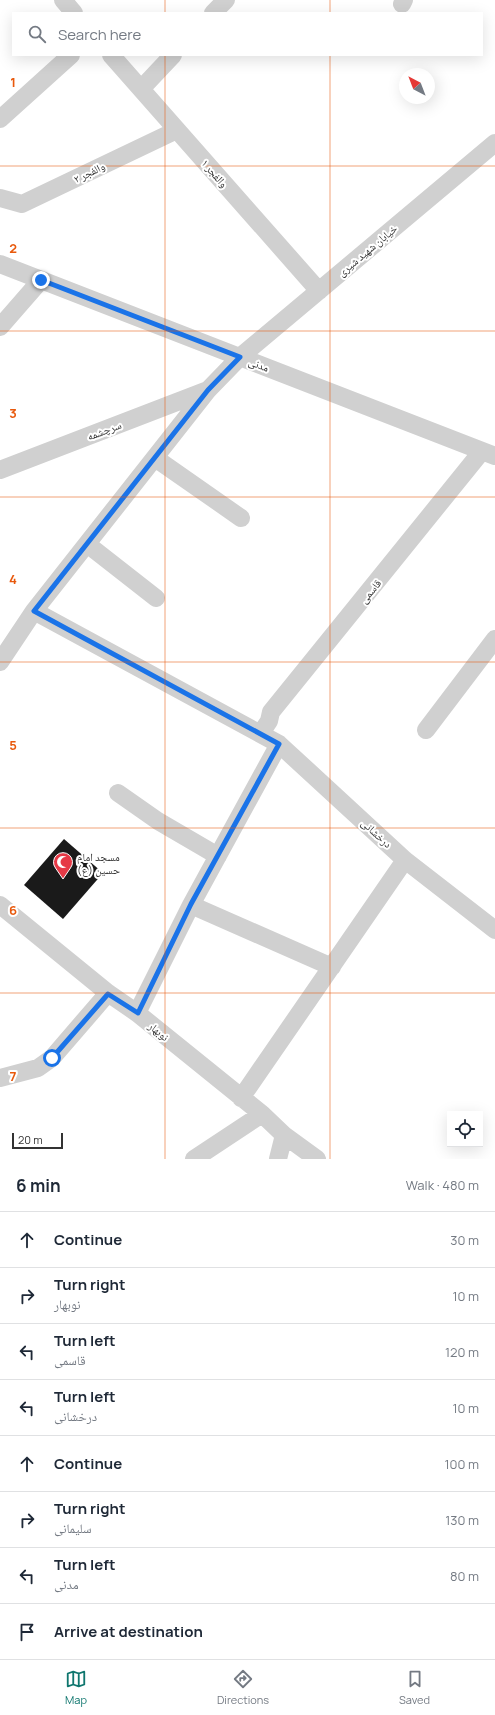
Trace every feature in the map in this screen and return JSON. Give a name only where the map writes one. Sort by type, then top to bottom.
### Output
[{"type":"street","points":[[63,0],[73,12]]},
{"type":"street","points":[[214,12],[226,0]]},
{"type":"street","points":[[0,119],[70,56]]},
{"type":"street","name":"والفجر ۱","points":[[112,56],[319,291]]},
{"type":"street","points":[[141,89],[172,56]]},
{"type":"street","name":"والفجر ۲","points":[[0,198],[22,204],[177,130]]},
{"type":"street","name":"خیابان شهید شیری","points":[[0,662],[34,611],[208,390],[240,357],[495,143]]},
{"type":"street","name":"مدنی","points":[[0,264],[489,454]]},
{"type":"street","points":[[0,327],[41,280]]},
{"type":"street","name":"سرچشمه","points":[[0,470],[208,390]]},
{"type":"street","name":"قاسمی","points":[[261,733],[269,721],[272,712],[489,454]]},
{"type":"street","points":[[155,458],[241,518]]},
{"type":"street","points":[[86,544],[156,598]]},
{"type":"street","name":"درخشانی","points":[[34,611],[279,744],[405,860],[495,930]]},
{"type":"street","points":[[426,730],[493,646]]},
{"type":"street","points":[[138,1013],[191,904],[279,744]]},
{"type":"street","points":[[118,793],[158,821],[218,856]]},
{"type":"street","points":[[241,1098],[405,860]]},
{"type":"street","points":[[191,904],[332,967]]},
{"type":"street","name":"نوبهار","points":[[4,914],[108,994],[138,1013],[262,1114],[284,1135],[318,1159]]},
{"type":"street","points":[[0,1078],[38,1068],[52,1058],[108,994]]},
{"type":"street","points":[[194,1159],[262,1114]]},
{"type":"street","points":[[278,1159],[284,1135]]},
{"type":"building","name":"مسجد امام حسین (ع)","points":[[64,839],[103,873],[63,919],[24,885]]},
{"type":"place","name":"مسجد امام حسین (ع)","points":[[63,879]]},
{"type":"route","points":[[41,280],[240,357],[208,390],[34,611],[279,744],[191,904],[138,1013],[108,994],[52,1058]]}]
